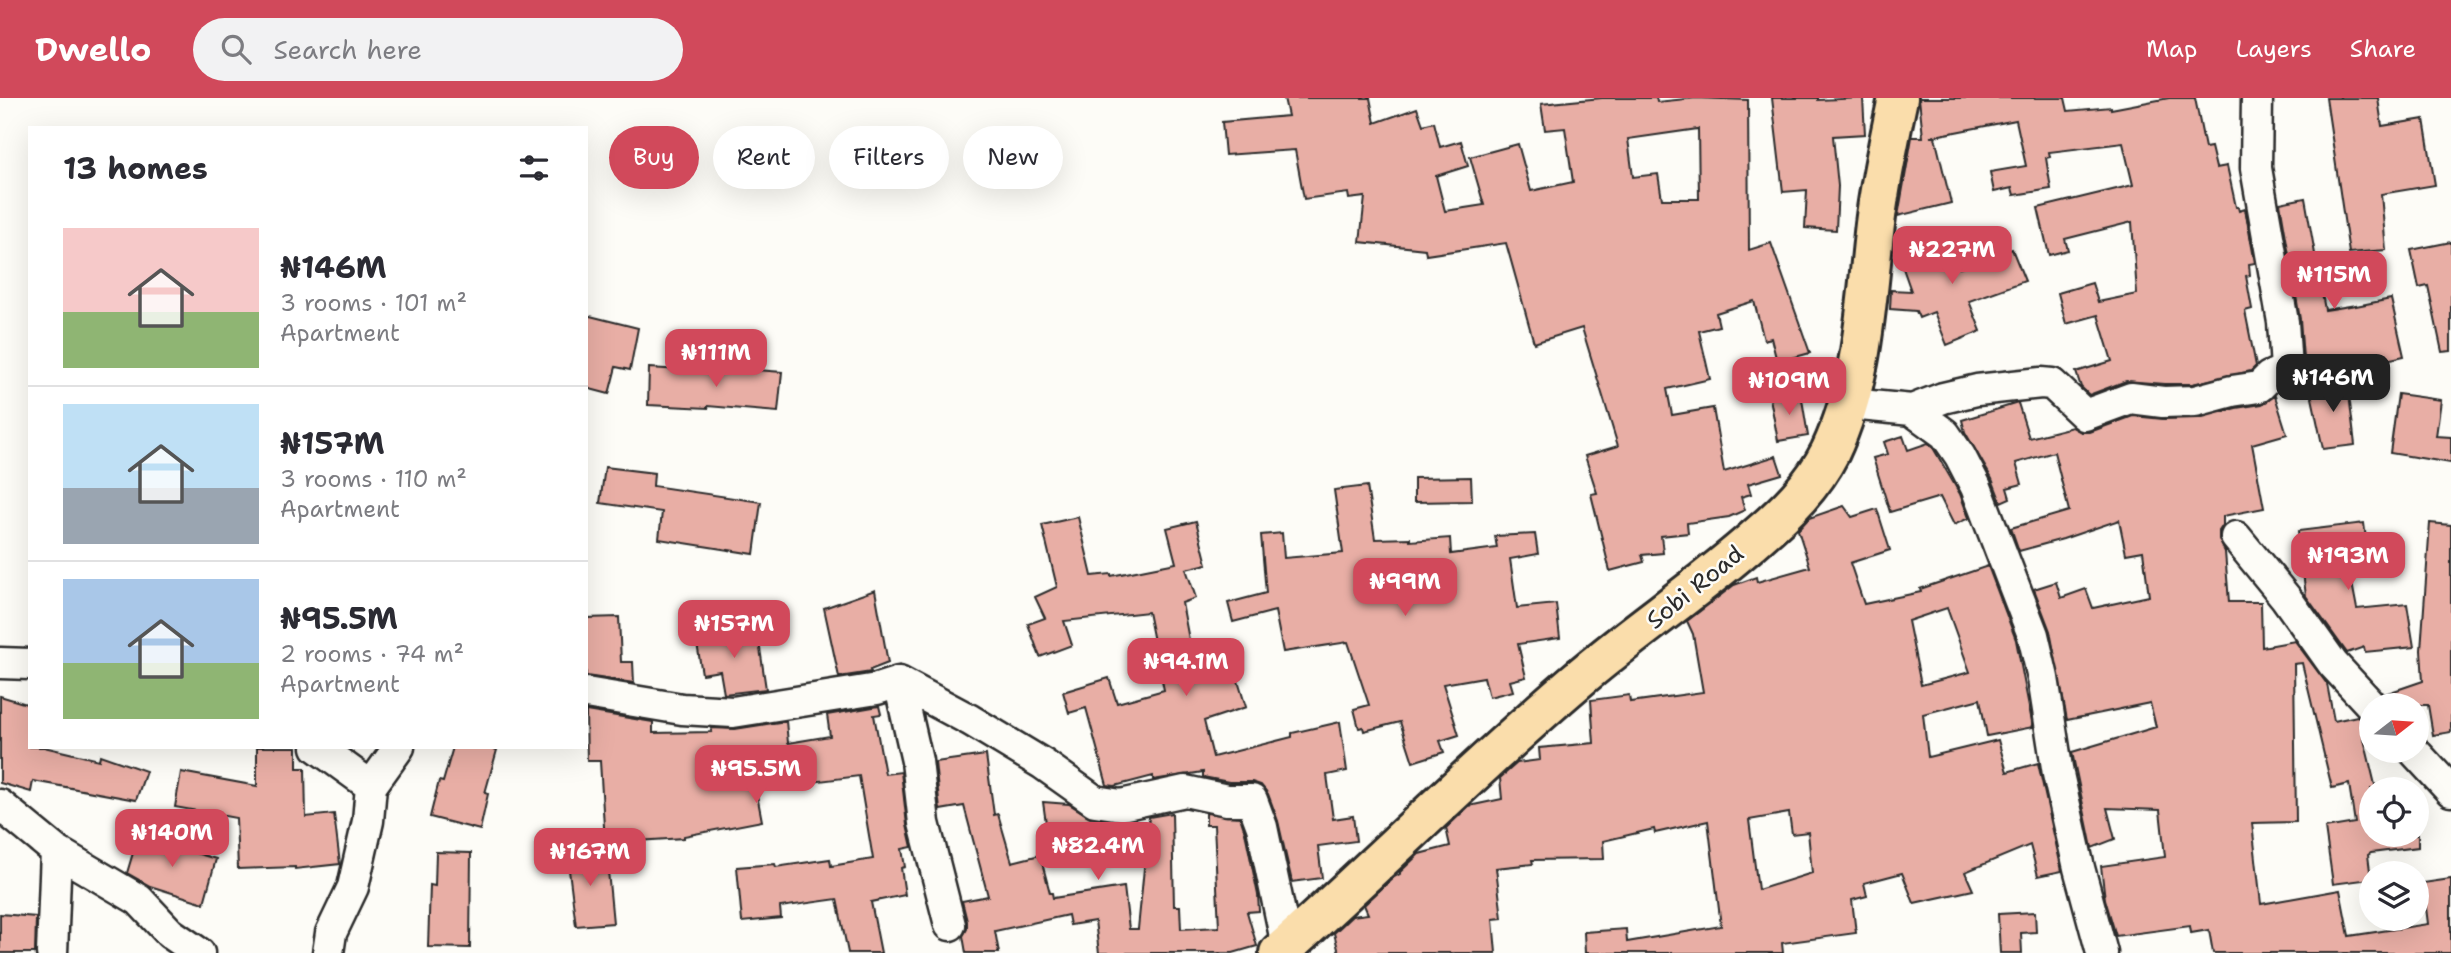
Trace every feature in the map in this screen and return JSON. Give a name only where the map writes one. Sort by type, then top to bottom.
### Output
[{"type":"highway","name":"Sobi Road","points":[[1283,949],[1576,680],[1670,609],[1782,515],[1808,488],[1829,455],[1850,404],[1862,348],[1875,223],[1898,98]]},
{"type":"street","points":[[1850,404],[1912,410],[1943,398],[1977,390],[2041,383],[2052,384],[2085,415],[2131,398],[2163,402],[2195,401],[2259,387],[2270,377],[2286,369],[2283,322],[2256,168],[2257,98]]},
{"type":"street","points":[[1912,410],[1945,435],[1960,456],[1976,486],[2033,635],[2043,678],[2058,774],[2102,953]]},
{"type":"street","points":[[2236,537],[2286,598],[2333,664],[2360,693]]},
{"type":"street","points":[[0,663],[28,664]]},
{"type":"street","points":[[900,682],[917,761],[923,823],[950,925]]},
{"type":"street","points":[[588,693],[682,709],[733,712],[877,689],[900,682],[981,726],[1043,764],[1095,801],[1121,805],[1185,791],[1227,800],[1252,800],[1262,827],[1283,949]]},
{"type":"street","points":[[320,749],[371,786]]},
{"type":"street","points":[[328,953],[331,933],[353,887],[368,821],[371,786],[398,749]]},
{"type":"street","points":[[2425,763],[2451,791]]},
{"type":"street","points":[[0,805],[56,851],[139,900],[170,933],[199,953]]},
{"type":"street","points":[[52,953],[56,851]]},
{"type":"building","points":[[1284,98],[1370,98],[1375,123],[1417,108],[1423,125],[1434,122],[1440,147],[1461,141],[1468,166],[1436,176],[1445,211],[1484,205],[1470,157],[1518,144],[1531,191],[1573,182],[1565,128],[1545,130],[1541,104],[1602,98],[1656,98],[1657,102],[1696,98],[1748,100],[1749,250],[1771,243],[1810,353],[1777,362],[1771,338],[1764,340],[1754,301],[1716,313],[1719,326],[1699,331],[1710,379],[1667,389],[1672,415],[1713,408],[1724,472],[1776,456],[1782,474],[1748,484],[1751,494],[1741,497],[1745,510],[1729,517],[1687,523],[1688,533],[1661,536],[1663,553],[1642,555],[1644,562],[1610,571],[1591,494],[1597,493],[1585,456],[1618,446],[1582,328],[1534,343],[1506,243],[1426,255],[1425,249],[1360,242],[1365,197],[1349,199],[1348,193],[1304,199],[1295,150],[1225,155],[1222,122],[1288,116]],"holes":[[[1698,129],[1699,199],[1662,199],[1658,174],[1633,177],[1628,139]]]},
{"type":"building","points":[[1772,98],[1863,98],[1865,134],[1833,136],[1838,186],[1836,230],[1805,228],[1807,190],[1783,192]]},
{"type":"building","points":[[1919,98],[2065,98],[2068,111],[2111,109],[2169,98],[2195,98],[2205,148],[2211,147],[2216,168],[2227,166],[2236,207],[2239,211],[2245,209],[2255,263],[2249,264],[2250,275],[2246,276],[2252,309],[2245,311],[2256,366],[2251,371],[2192,384],[2126,381],[2089,395],[2081,387],[2076,372],[2112,361],[2098,315],[2066,324],[2058,293],[2092,283],[2098,302],[2137,294],[2132,222],[2065,239],[2068,250],[2049,255],[2038,208],[2133,185],[2123,143],[2049,152],[2050,157],[2046,158],[2051,189],[2014,195],[2012,188],[1994,192],[1990,172],[2026,166],[2016,120],[1930,137],[1935,137],[1951,203],[1898,216],[1912,137],[1923,137]]},
{"type":"building","points":[[2326,98],[2378,98],[2382,126],[2424,119],[2435,185],[2381,194],[2386,250],[2349,253]]},
{"type":"building","points":[[2305,198],[2325,310],[2391,299],[2404,356],[2307,378],[2280,203]]},
{"type":"building","points":[[1949,237],[1960,268],[2012,249],[2025,281],[1969,301],[1981,331],[1947,345],[1934,312],[1919,318],[1916,311],[1890,309],[1891,290],[1911,291],[1898,254]]},
{"type":"building","points":[[2451,242],[2451,351],[2442,352],[2428,286],[2419,288],[2411,250]]},
{"type":"building","points":[[588,316],[638,328],[630,370],[616,367],[609,394],[588,389]]},
{"type":"building","points":[[649,368],[731,373],[731,368],[782,372],[778,412],[708,406],[648,405]]},
{"type":"building","points":[[2308,379],[2348,386],[2355,445],[2323,449]]},
{"type":"building","points":[[1801,393],[1808,436],[1778,441],[1770,398]]},
{"type":"building","points":[[2398,394],[2441,400],[2436,436],[2451,437],[2451,463],[2390,453]]},
{"type":"building","points":[[2275,396],[2287,434],[2252,444],[2264,508],[2223,516],[2219,539],[2225,552],[2229,602],[2261,602],[2262,647],[2295,641],[2327,684],[2334,721],[2359,717],[2359,763],[2370,763],[2373,777],[2359,777],[2359,847],[2418,847],[2371,853],[2368,855],[2369,861],[2359,861],[2359,881],[2333,884],[2325,828],[2355,823],[2349,784],[2332,788],[2302,663],[2294,664],[2296,822],[2252,823],[2261,904],[2340,890],[2349,936],[2382,931],[2429,931],[2429,882],[2451,879],[2451,953],[2213,953],[2209,930],[2191,933],[2190,926],[2116,936],[2105,899],[2101,866],[2165,857],[2160,810],[2107,808],[2115,839],[2092,848],[2072,752],[2156,727],[2150,703],[2067,720],[2050,631],[2034,589],[2056,582],[2061,598],[2086,589],[2093,608],[2149,596],[2143,551],[2126,554],[2119,520],[2019,551],[2011,528],[2069,511],[2054,452],[2016,463],[2022,484],[2007,488],[2010,498],[2001,502],[1992,479],[1965,432],[1962,420],[2018,403],[2029,438],[2072,427],[2081,432],[2090,432],[2133,416],[2199,418],[2262,404]]},
{"type":"building","points":[[1903,436],[1908,450],[1928,443],[1932,446],[1960,494],[1969,518],[1954,525],[1940,497],[1890,512],[1873,458],[1888,454],[1884,442]]},
{"type":"building","points":[[605,467],[654,473],[653,486],[761,502],[754,554],[659,539],[662,512],[600,503]]},
{"type":"building","points":[[1471,477],[1472,501],[1414,502],[1414,478]]},
{"type":"building","points":[[1367,486],[1375,539],[1410,538],[1410,541],[1450,538],[1451,554],[1497,548],[1495,536],[1535,534],[1538,554],[1510,559],[1517,608],[1556,604],[1560,638],[1518,644],[1526,677],[1510,681],[1513,691],[1489,697],[1484,677],[1443,684],[1459,735],[1440,741],[1444,752],[1413,762],[1400,722],[1364,731],[1363,727],[1359,728],[1354,709],[1369,705],[1348,642],[1283,652],[1275,611],[1233,622],[1228,603],[1266,593],[1261,535],[1282,533],[1284,558],[1343,553],[1334,490]]},
{"type":"building","points":[[1844,506],[1852,517],[1877,509],[1890,550],[1850,563],[1864,604],[1921,592],[1920,589],[1988,566],[2016,640],[2033,727],[1987,736],[1980,699],[1923,714],[1928,757],[1998,740],[2007,772],[2038,763],[2062,871],[2038,876],[2030,845],[1965,872],[1973,890],[1914,903],[1902,873],[1864,883],[1867,896],[1852,900],[1856,933],[1782,943],[1783,953],[1585,953],[1584,932],[1626,929],[1627,942],[1721,926],[1708,821],[1655,833],[1654,829],[1603,841],[1604,859],[1532,860],[1533,864],[1496,868],[1502,918],[1493,919],[1496,953],[1339,953],[1334,933],[1352,916],[1368,914],[1364,905],[1419,854],[1450,846],[1446,828],[1469,806],[1502,799],[1500,778],[1517,763],[1540,760],[1539,748],[1594,743],[1591,700],[1629,695],[1630,702],[1703,692],[1693,634],[1687,621],[1734,585],[1756,577],[1757,582],[1810,567],[1798,530],[1809,518]],"holes":[[[1947,608],[1970,672],[1921,685],[1908,621]],[[1789,813],[1792,834],[1808,832],[1812,873],[1758,890],[1749,820]]]},
{"type":"building","points":[[1078,517],[1092,576],[1111,576],[1176,563],[1167,528],[1196,521],[1207,564],[1186,569],[1196,598],[1182,603],[1194,666],[1230,655],[1246,707],[1204,721],[1213,757],[1292,737],[1292,733],[1340,722],[1347,771],[1327,775],[1333,819],[1353,816],[1356,841],[1318,846],[1322,878],[1292,882],[1278,821],[1268,794],[1261,785],[1203,777],[1203,772],[1153,780],[1153,776],[1115,786],[1107,785],[1086,708],[1069,713],[1063,692],[1109,678],[1117,703],[1164,690],[1148,612],[1064,621],[1072,645],[1040,657],[1028,624],[1045,618],[1035,597],[1057,587],[1042,525]]},
{"type":"building","points":[[2364,523],[2368,555],[2347,557],[2357,609],[2407,604],[2414,647],[2365,652],[2364,647],[2347,653],[2306,596],[2298,531]]},
{"type":"building","points":[[2430,523],[2451,525],[2451,732],[2433,735],[2429,693],[2388,693],[2423,681],[2421,650]]},
{"type":"building","points":[[875,590],[888,663],[870,670],[871,672],[839,677],[824,608]]},
{"type":"building","points":[[619,617],[621,662],[633,662],[634,683],[588,676],[588,618]]},
{"type":"building","points":[[757,628],[766,689],[724,694],[720,671],[702,674],[696,637]]},
{"type":"building","points":[[0,696],[28,704],[28,749],[52,749],[99,760],[100,755],[146,771],[136,800],[33,781],[31,792],[0,783]]},
{"type":"building","points":[[879,706],[881,714],[874,715],[885,774],[901,772],[912,847],[902,849],[905,867],[901,868],[905,895],[871,902],[881,953],[848,953],[837,899],[780,907],[781,918],[742,922],[737,867],[775,864],[776,867],[830,859],[831,866],[873,859],[859,776],[796,784],[794,771],[753,774],[762,821],[684,838],[605,843],[600,761],[587,761],[588,711],[653,722],[653,733],[712,732],[711,728],[735,729],[786,721],[788,743],[830,736],[827,715]]},
{"type":"building","points":[[257,749],[297,749],[297,768],[305,768],[306,817],[334,814],[340,864],[295,869],[238,869],[236,818],[175,807],[181,772],[257,786]]},
{"type":"building","points":[[452,749],[497,750],[485,793],[488,794],[480,830],[430,817],[439,781],[443,782]]},
{"type":"building","points":[[986,755],[994,815],[998,814],[1012,862],[1040,855],[1053,898],[1124,887],[1129,929],[1138,929],[1149,817],[1172,813],[1174,906],[1180,906],[1181,929],[1219,927],[1214,825],[1206,825],[1206,813],[1240,817],[1258,895],[1259,911],[1247,912],[1257,946],[1233,953],[1099,953],[1095,921],[1070,925],[1068,915],[995,931],[999,953],[966,953],[963,936],[967,921],[962,901],[988,896],[964,806],[940,810],[935,762]]},
{"type":"building","points":[[1043,802],[1069,804],[1092,818],[1116,822],[1119,843],[1050,852]]},
{"type":"building","points":[[138,836],[216,859],[204,903],[150,886],[127,873]]},
{"type":"building","points":[[606,850],[613,923],[576,926],[567,854]]},
{"type":"building","points":[[436,852],[471,853],[470,948],[428,947],[430,885],[435,886]]},
{"type":"building","points":[[2035,912],[2036,932],[2021,933],[2022,953],[2000,953],[1998,914]]},
{"type":"building","points":[[0,914],[36,917],[35,953],[0,953]]}]
